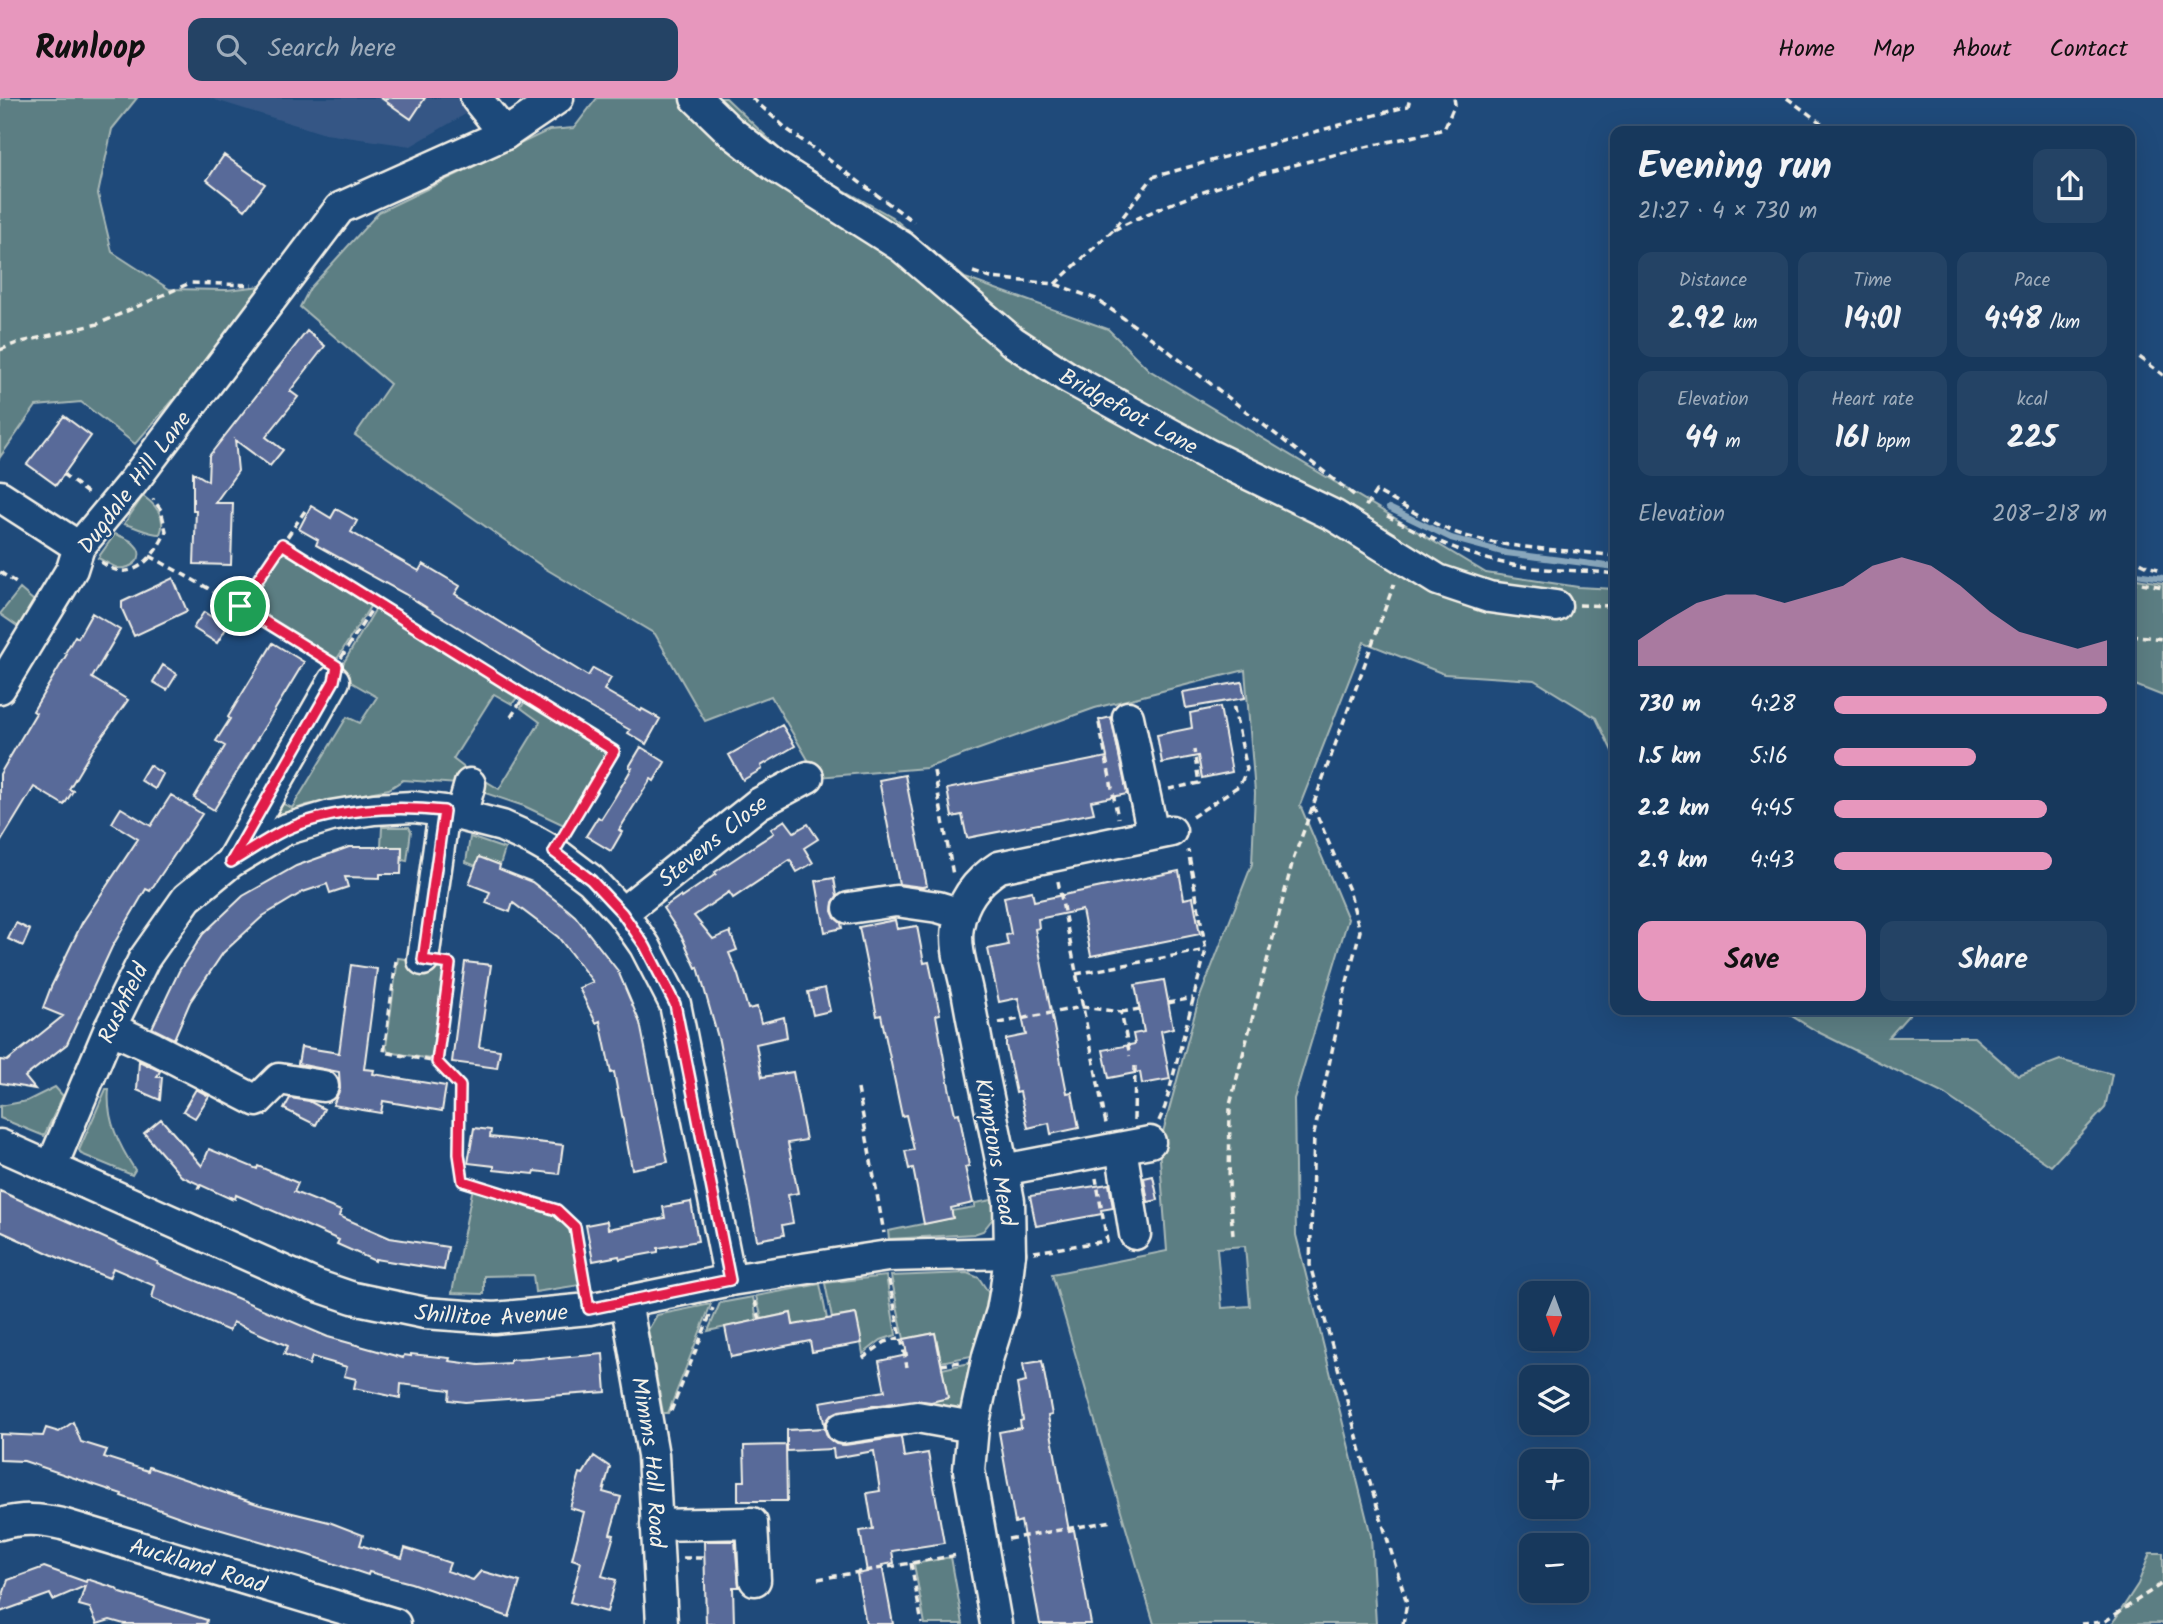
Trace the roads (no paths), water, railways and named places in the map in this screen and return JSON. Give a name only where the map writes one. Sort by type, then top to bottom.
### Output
[{"type":"street","points":[[476,98],[505,134]]},
{"type":"street","name":"Dugdale Hill Lane","points":[[0,688],[104,520],[272,285],[340,208],[505,134],[558,98]]},
{"type":"street","name":"Bridgefoot Lane","points":[[696,98],[730,131],[776,167],[902,247],[1012,341],[1127,411],[1207,454],[1335,516],[1438,580],[1489,597],[1556,606]]},
{"type":"street","points":[[0,496],[86,553]]},
{"type":"street","name":"Rushfield","points":[[231,862],[335,673]]},
{"type":"street","points":[[849,908],[896,901],[938,907],[965,904],[980,882],[999,867],[1122,841],[1170,836],[1144,794],[1128,717]]},
{"type":"street","name":"Stevens Close","points":[[622,913],[758,804],[808,777]]},
{"type":"street","points":[[423,960],[453,813],[470,784]]},
{"type":"street","name":"Rushfield","points":[[51,1168],[110,1028],[144,959],[187,898],[231,862],[284,830],[331,816],[387,808],[413,807],[453,813],[502,827],[554,852],[591,880],[622,913],[645,946],[675,1004],[727,1280]]},
{"type":"street","name":"Kimptons Mead","points":[[965,904],[957,929],[958,945],[1009,1201],[1010,1253],[1002,1311],[988,1356],[973,1427],[969,1470],[996,1624]]},
{"type":"street","points":[[110,1028],[257,1101],[279,1079],[323,1086]]},
{"type":"street","name":"Shillitoe Avenue","points":[[0,1145],[315,1285],[353,1298],[425,1313],[494,1318],[589,1309],[727,1280],[887,1256],[1010,1253]]},
{"type":"street","points":[[1003,1170],[1121,1148],[1135,1234]]},
{"type":"street","name":"Mimms Hall Road","points":[[626,1301],[653,1455],[662,1624]]},
{"type":"street","points":[[842,1427],[917,1417],[973,1427]]},
{"type":"street","name":"Auckland Road","points":[[0,1524],[20,1518],[62,1524],[395,1624]]},
{"type":"street","points":[[656,1525],[752,1523],[755,1580]]},
{"type":"waterway","points":[[1389,508],[1451,538],[1506,553],[1610,566]]},
{"type":"waterway","points":[[2135,574],[2163,578]]}]
